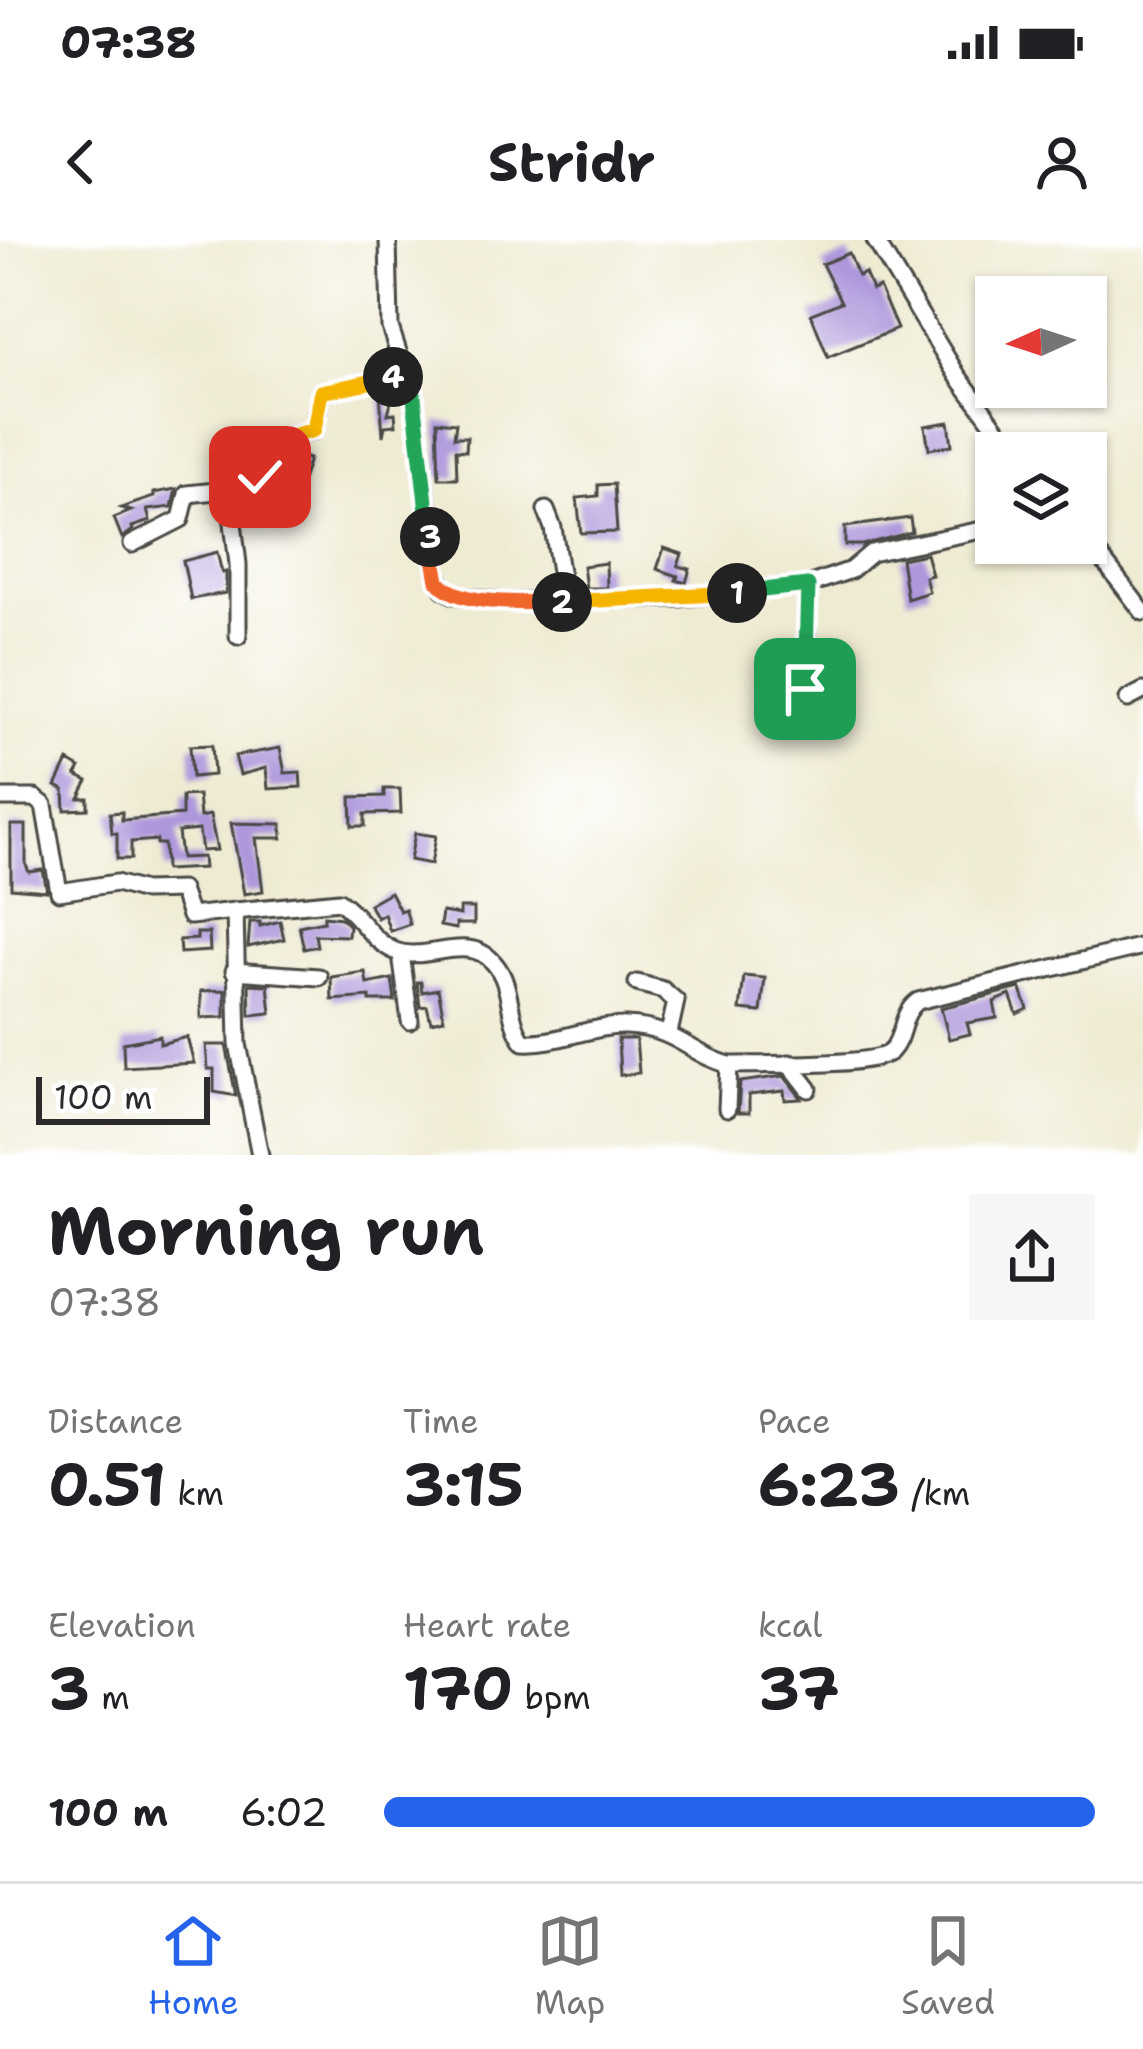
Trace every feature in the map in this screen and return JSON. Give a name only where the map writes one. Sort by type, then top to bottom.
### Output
[{"type":"street","points":[[875,240],[957,375],[999,432]]},
{"type":"street","points":[[388,252],[390,327],[413,389],[438,581],[454,595],[504,602],[565,602],[680,598],[808,585],[850,570],[872,553],[975,531]]},
{"type":"street","points":[[132,544],[181,519],[187,494],[252,489],[259,484],[260,452],[265,443],[314,430],[321,392],[396,376],[407,379]]},
{"type":"street","points":[[229,490],[238,564],[238,636]]},
{"type":"street","points":[[546,510],[565,602]]},
{"type":"street","points":[[1106,564],[1143,612]]},
{"type":"street","points":[[805,689],[808,585]]},
{"type":"street","points":[[0,798],[35,798],[44,805],[59,892],[122,884],[144,891],[181,890],[190,916],[339,901],[374,937],[401,954],[468,948],[488,956],[504,978],[517,1032],[527,1043],[627,1026],[669,1033],[729,1066],[832,1063],[883,1056],[892,1050],[907,1009],[918,1001],[1143,946]]},
{"type":"street","points":[[235,911],[238,1044],[260,1155]]},
{"type":"street","points":[[401,954],[410,1021]]},
{"type":"street","points":[[234,971],[319,977]]},
{"type":"street","points":[[637,983],[663,990],[676,1001],[669,1033]]},
{"type":"street","points":[[789,1063],[809,1089]]},
{"type":"street","points":[[727,1109],[729,1066]]},
{"type":"building","points":[[849,253],[858,276],[865,273],[872,290],[879,287],[897,329],[828,357],[811,314],[841,302],[822,264]]},
{"type":"building","points":[[380,392],[393,393],[388,414],[395,413],[396,425],[385,426],[383,436]]},
{"type":"building","points":[[437,421],[456,423],[454,437],[467,437],[466,451],[456,450],[457,478],[439,478]]},
{"type":"building","points":[[949,422],[952,445],[929,449],[925,426]]},
{"type":"building","points":[[286,452],[309,459],[301,484],[278,477]]},
{"type":"building","points":[[614,484],[617,532],[581,533],[577,498],[598,496],[598,485]]},
{"type":"building","points":[[176,489],[172,507],[147,510],[150,521],[132,527],[122,538],[114,518],[131,511],[121,508]]},
{"type":"building","points":[[910,518],[912,532],[845,545],[845,527]]},
{"type":"building","points":[[664,548],[682,554],[678,566],[690,569],[686,583],[657,569]]},
{"type":"building","points":[[217,552],[222,573],[226,572],[226,593],[191,599],[183,561]]},
{"type":"building","points":[[926,554],[932,575],[925,577],[929,592],[907,599],[901,559]]},
{"type":"building","points":[[606,563],[607,588],[586,588],[583,566]]},
{"type":"building","points":[[212,745],[214,775],[192,777],[190,746]]},
{"type":"building","points":[[280,748],[285,773],[300,772],[301,787],[268,789],[266,768],[240,775],[235,756]]},
{"type":"building","points":[[68,761],[80,768],[76,775],[88,781],[79,798],[88,798],[88,809],[65,810],[64,790],[56,786]]},
{"type":"building","points":[[384,789],[400,789],[401,813],[365,814],[365,826],[352,826],[351,797],[384,796]]},
{"type":"building","points":[[198,795],[200,817],[210,815],[217,850],[202,851],[199,830],[178,832],[181,858],[203,857],[204,868],[165,870],[164,844],[157,840],[131,842],[131,859],[117,859],[117,833],[112,833],[110,813],[122,812],[122,820],[182,815],[182,796]]},
{"type":"building","points":[[231,823],[282,824],[282,838],[256,838],[263,891],[244,894]]},
{"type":"building","points":[[11,825],[26,825],[26,865],[29,872],[43,870],[47,891],[11,888]]},
{"type":"building","points":[[415,833],[436,836],[431,864],[410,860]]},
{"type":"building","points":[[390,892],[400,911],[405,909],[410,924],[390,931],[384,914],[377,918],[369,904]]},
{"type":"building","points":[[460,908],[474,908],[474,924],[456,924],[456,929],[440,926],[442,912],[460,915]]},
{"type":"building","points":[[324,916],[341,918],[349,926],[348,936],[315,935],[317,946],[304,949],[299,926],[324,921]]},
{"type":"building","points":[[280,921],[284,939],[248,947],[250,922],[260,922],[260,926]]},
{"type":"building","points":[[197,933],[209,933],[210,951],[180,953],[179,940],[197,939]]},
{"type":"building","points":[[365,972],[367,984],[392,979],[395,1001],[370,1001],[370,997],[332,1000],[331,977]]},
{"type":"building","points":[[744,976],[765,978],[761,1012],[740,1010]]},
{"type":"building","points":[[417,982],[422,992],[438,989],[444,1019],[431,1022],[427,1006],[420,1007]]},
{"type":"building","points":[[249,984],[268,985],[271,1013],[250,1015]]},
{"type":"building","points":[[1020,988],[1028,1009],[1017,1014],[1010,995],[994,1002],[997,1018],[967,1023],[970,1034],[949,1039],[941,1008]]},
{"type":"building","points":[[225,990],[225,1017],[201,1018],[201,991]]},
{"type":"building","points":[[160,1036],[160,1044],[187,1037],[194,1063],[124,1067],[123,1043]]},
{"type":"building","points":[[618,1039],[636,1039],[639,1073],[620,1075]]},
{"type":"building","points":[[206,1045],[226,1045],[236,1096],[214,1092],[214,1069],[208,1069]]},
{"type":"building","points":[[784,1076],[802,1099],[785,1100],[784,1091],[749,1095],[749,1113],[738,1113],[740,1082]]},
{"type":"route","points":[[260,477],[260,452],[265,443],[314,430],[321,392],[396,376],[407,379],[413,389],[435,568],[443,589],[504,602],[613,602],[808,585],[805,689]]}]
